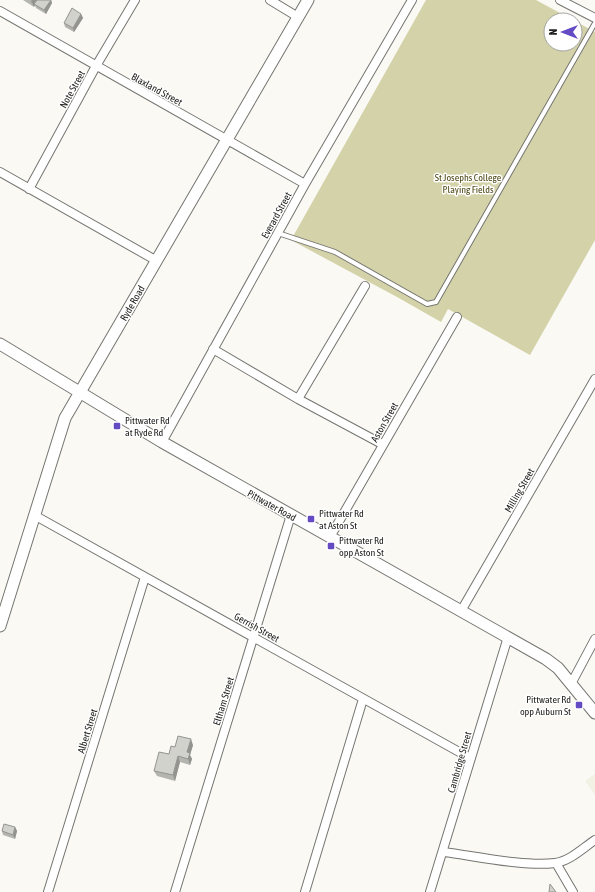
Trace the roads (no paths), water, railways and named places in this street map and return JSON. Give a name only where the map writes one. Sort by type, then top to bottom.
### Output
[{"type":"main road","name":"Ryde Road","points":[[0,625],[65,418],[308,0]]},
{"type":"main road","name":"Pittwater Road","points":[[0,344],[162,442],[552,663],[595,713]]},
{"type":"street","name":"Note Street","points":[[29,189],[96,66],[135,0]]},
{"type":"street","points":[[270,0],[298,17]]},
{"type":"street","name":"Everard Street","points":[[162,442],[304,184],[412,0]]},
{"type":"street","points":[[560,0],[595,18]]},
{"type":"street","name":"Blaxland Street","points":[[0,10],[304,184]]},
{"type":"street","points":[[0,172],[157,261]]},
{"type":"street","points":[[298,398],[365,286]]},
{"type":"street","name":"Aston Street","points":[[330,538],[382,444],[457,317]]},
{"type":"street","points":[[213,349],[382,444]]},
{"type":"street","name":"Milling Street","points":[[461,611],[595,379]]},
{"type":"street","name":"Gerrish Street","points":[[34,515],[254,636],[363,699],[470,758]]},
{"type":"street","name":"Eltham Street","points":[[175,892],[291,515]]},
{"type":"street","name":"Albert Street","points":[[48,892],[145,577]]},
{"type":"street","name":"Cambridge Street","points":[[430,892],[444,852],[470,758],[508,637]]},
{"type":"street","points":[[571,684],[595,639]]},
{"type":"street","points":[[585,656],[595,647]]},
{"type":"street","points":[[305,892],[363,699]]},
{"type":"street","points":[[444,852],[530,863],[556,863],[573,856],[595,840]]},
{"type":"street","points":[[556,863],[573,892]]},
{"type":"lane","points":[[278,233],[335,252],[427,304],[436,302],[595,23]]},
{"type":"place","name":"Pittwater Rd at Ryde Rd","points":[[117,426]]},
{"type":"place","name":"Pittwater Rd at Aston St","points":[[311,519]]},
{"type":"place","name":"Pittwater Rd opp Aston St","points":[[331,546]]},
{"type":"place","name":"Pittwater Rd opp Auburn St","points":[[579,705]]},
{"type":"park label","name":"St Josephs College Playing Fields","points":[[468,182]]}]
